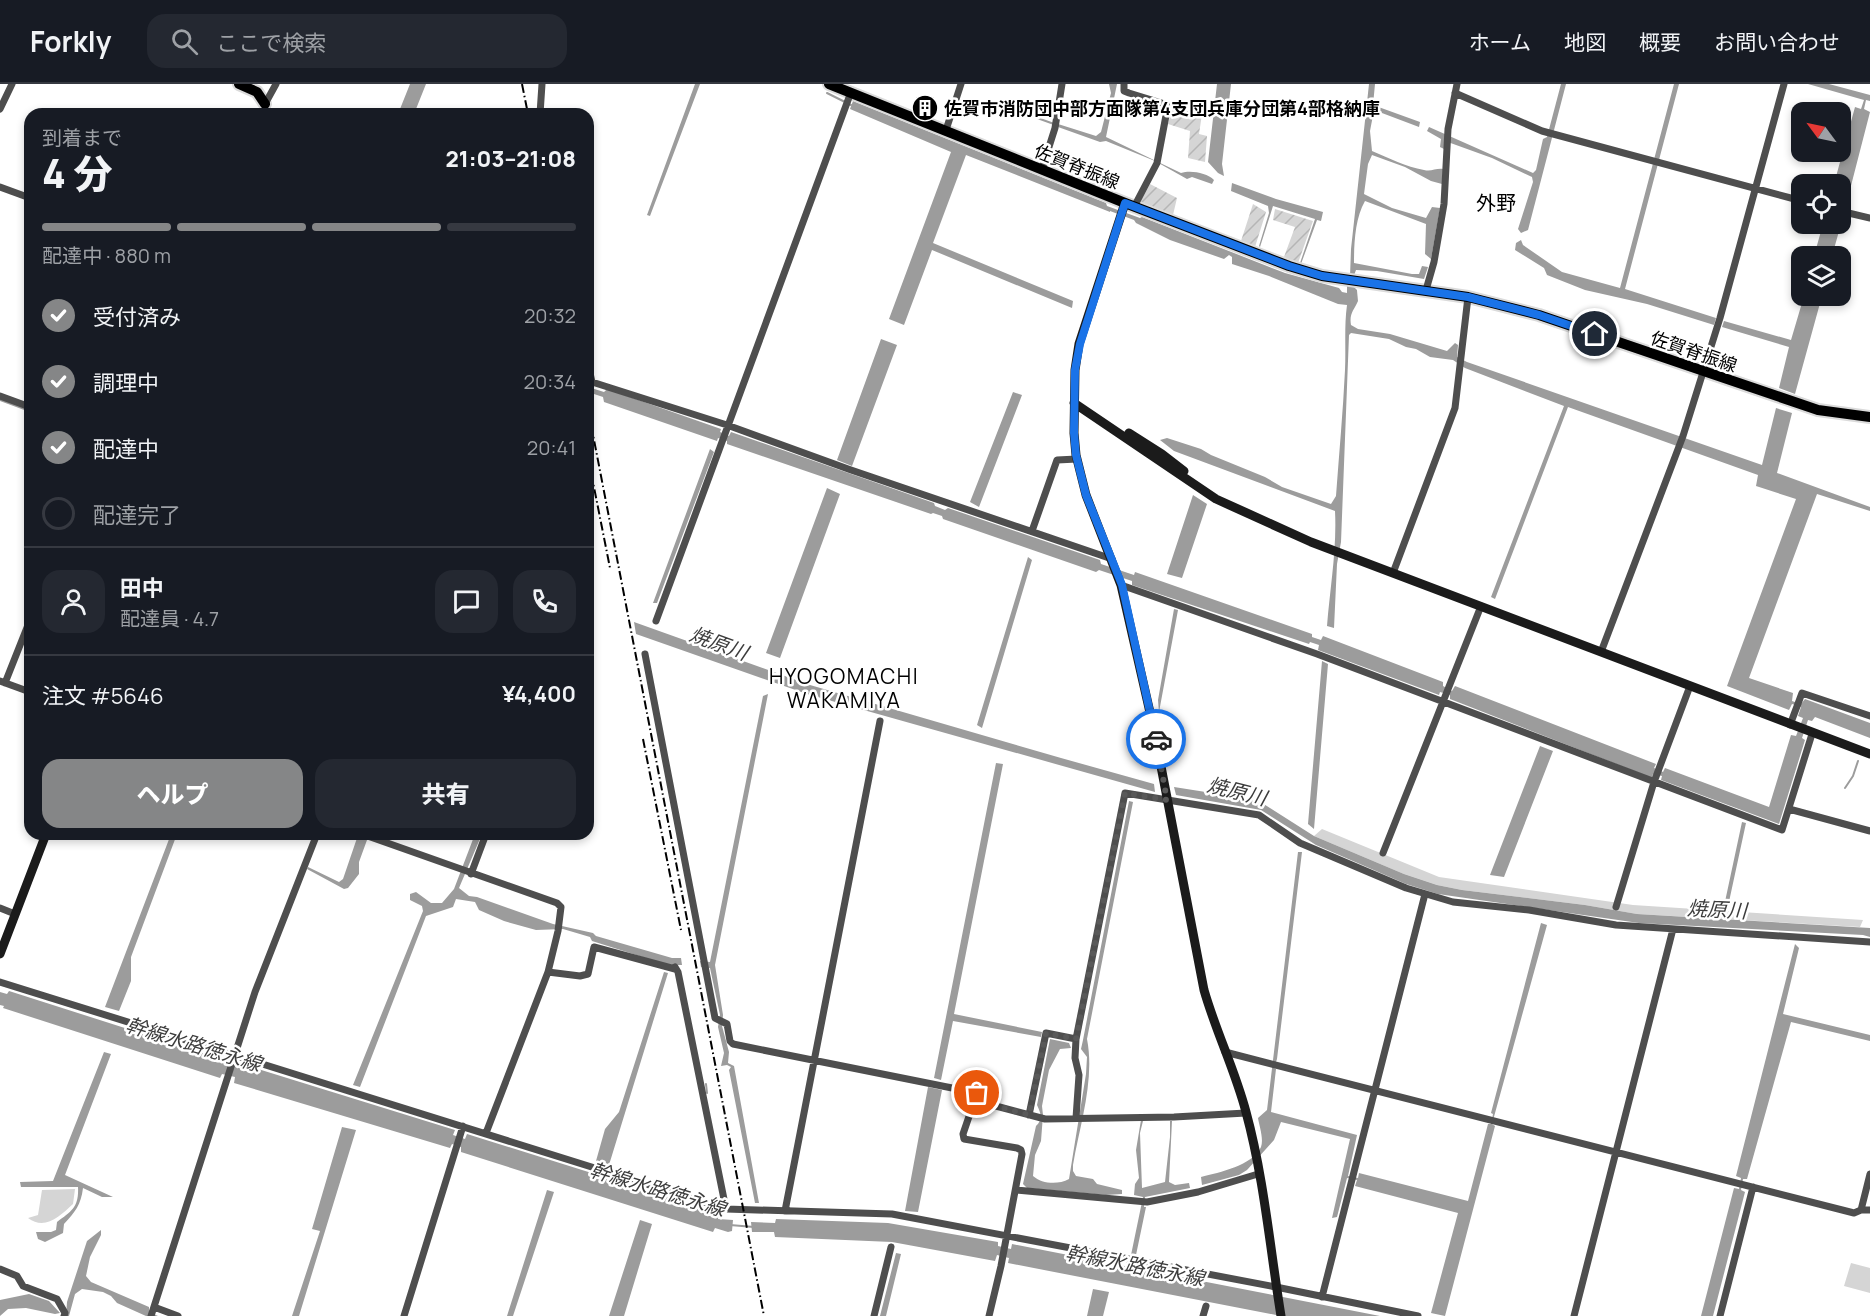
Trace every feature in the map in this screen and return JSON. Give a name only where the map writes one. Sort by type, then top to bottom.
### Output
[{"type":"main road","points":[[239,84],[257,92],[265,108]]},
{"type":"main road","name":"佐賀脊振線","points":[[829,84],[850,95],[946,130],[1041,169],[1126,209],[1278,262],[1322,276],[1468,297],[1539,315],[1818,411],[1870,417]]},
{"type":"street","points":[[0,109],[12,84]]},
{"type":"street","points":[[265,108],[276,84]]},
{"type":"street","points":[[540,108],[542,84]]},
{"type":"street","points":[[946,130],[961,84]]},
{"type":"street","points":[[1041,169],[1055,125],[1062,84]]},
{"type":"street","points":[[1124,84],[1124,91],[1168,105],[1157,161],[1126,209],[1080,344],[1075,370],[1074,403],[1077,459],[1086,495],[1120,582],[1139,659],[1204,990],[1246,1113],[1281,1316]]},
{"type":"street","points":[[1426,290],[1434,262],[1444,204],[1448,129],[1457,84]]},
{"type":"street","points":[[1600,652],[1679,449],[1704,372],[1784,84]]},
{"type":"street","points":[[1455,93],[1551,134],[1791,198]]},
{"type":"street","points":[[656,621],[850,95]]},
{"type":"street","points":[[0,187],[24,196]]},
{"type":"street","points":[[1851,214],[1870,218]]},
{"type":"street","points":[[1393,573],[1455,408],[1468,297]]},
{"type":"street","points":[[594,383],[1032,531],[1114,563]]},
{"type":"street","points":[[0,396],[24,405]]},
{"type":"street","points":[[1074,403],[1089,408],[1162,454],[1229,505],[1250,516],[1812,734],[1870,754]]},
{"type":"street","points":[[1032,531],[1057,460],[1077,459]]},
{"type":"street","points":[[1120,582],[1782,830],[1812,734]]},
{"type":"street","points":[[1383,853],[1481,606]]},
{"type":"street","points":[[24,634],[3,682],[24,690]]},
{"type":"street","points":[[645,654],[715,1018],[721,1021],[733,1044],[977,1093],[989,1104],[1042,1119],[1174,1117],[1246,1113]]},
{"type":"street","points":[[1616,907],[1654,782],[1690,686]]},
{"type":"street","points":[[1790,725],[1802,693],[1870,715]]},
{"type":"street","points":[[785,1211],[880,721]]},
{"type":"street","points":[[1076,1118],[1079,1075],[1075,1058],[1076,1039],[1125,793],[1259,815],[1300,843],[1406,888],[1453,902],[1529,910],[1616,925],[1870,942]]},
{"type":"street","points":[[1789,809],[1870,831]]},
{"type":"street","points":[[0,954],[44,840]]},
{"type":"street","points":[[178,1316],[153,1311],[255,992],[314,840]]},
{"type":"street","points":[[379,840],[557,903],[561,907],[559,927],[548,972],[486,1133]]},
{"type":"street","points":[[471,874],[484,840]]},
{"type":"street","points":[[1322,1297],[1425,894]]},
{"type":"street","points":[[0,908],[15,914]]},
{"type":"street","points":[[1574,1316],[1673,929]]},
{"type":"street","points":[[548,972],[580,976],[588,974],[594,947],[675,968],[678,972],[726,1209]]},
{"type":"street","points":[[0,982],[726,1209],[892,1214],[1418,1316]]},
{"type":"street","points":[[1029,1115],[1046,1033],[1076,1039]]},
{"type":"street","points":[[1225,1052],[1854,1212],[1870,1210]]},
{"type":"street","points":[[977,1093],[963,1134],[964,1139],[1021,1150],[1022,1154],[989,1316]]},
{"type":"street","points":[[404,1316],[463,1126]]},
{"type":"street","points":[[1016,1190],[1144,1202],[1198,1192],[1258,1174]]},
{"type":"street","points":[[1861,1210],[1870,1174]]},
{"type":"street","points":[[1720,1316],[1745,1185]]},
{"type":"street","points":[[874,1316],[891,1246]]},
{"type":"street","points":[[0,1269],[17,1276],[23,1286],[57,1299],[64,1316]]},
{"type":"street","points":[[1203,1316],[1206,1306]]},
{"type":"shaded area","points":[[410,84],[426,84],[416,108],[400,108]]},
{"type":"shaded area","points":[[695,84],[700,84],[650,216],[647,215]]},
{"type":"shaded area","points":[[1109,84],[1117,84],[1106,137],[1181,173],[1203,174],[1214,180],[1212,184],[1192,177],[1187,179],[1155,161],[1106,141],[1100,142],[1058,127],[1058,124],[1096,136],[1101,132],[1111,93]]},
{"type":"shaded area","points":[[1217,84],[1231,84],[1222,164],[1224,176],[1208,162]]},
{"type":"shaded area","points":[[1369,84],[1375,84],[1373,105],[1420,122],[1419,127],[1374,110],[1370,131],[1372,151],[1417,169],[1429,171],[1443,169],[1442,184],[1372,155],[1368,164],[1364,194],[1392,208],[1426,218],[1432,207],[1440,208],[1431,259],[1425,254],[1426,224],[1365,201],[1357,223],[1354,263],[1412,274],[1419,274],[1422,266],[1428,267],[1424,279],[1356,270],[1353,278],[1350,277]]},
{"type":"shaded area","points":[[1561,84],[1566,84],[1528,230],[1521,233],[1518,229],[1533,182],[1532,177],[1492,158],[1445,141],[1444,149],[1440,147],[1441,139],[1427,131],[1429,127],[1533,173],[1536,170],[1543,139],[1547,137]]},
{"type":"shaded area","points":[[1674,84],[1679,84],[1625,289],[1716,318],[1714,325],[1647,304],[1585,290],[1547,275],[1544,268],[1515,250],[1516,243],[1521,240],[1523,245],[1562,272],[1620,288]]},
{"type":"shaded area","points":[[1808,84],[1829,84],[1870,95],[1870,101],[1866,100],[1864,109],[1870,112],[1851,186],[1851,174],[1837,174],[1840,162],[1851,162],[1851,122],[1855,107],[1861,109],[1864,100]]},
{"type":"shaded area","points":[[853,101],[1106,203],[1107,206],[1142,217],[1285,273],[1339,288],[1342,292],[1347,293],[1347,285],[1352,285],[1357,290],[1358,301],[1351,315],[1351,325],[1358,329],[1390,334],[1447,351],[1455,343],[1458,345],[1457,357],[1467,362],[1762,465],[1776,408],[1792,413],[1777,473],[1870,507],[1870,511],[1817,494],[1749,678],[1793,693],[1792,701],[1801,704],[1805,699],[1870,723],[1870,738],[1815,717],[1812,721],[1808,720],[1802,738],[1805,740],[1779,824],[1661,780],[1662,776],[1653,774],[1652,778],[1450,699],[1450,695],[1440,692],[1439,695],[1318,650],[1319,645],[1310,642],[1309,644],[1132,585],[1132,581],[1099,570],[1096,572],[943,519],[942,516],[727,444],[727,441],[718,438],[717,441],[604,402],[603,397],[594,394],[594,389],[604,392],[607,389],[721,429],[720,432],[729,436],[731,432],[934,503],[935,506],[945,510],[948,508],[1100,560],[1101,564],[1134,575],[1135,572],[1312,634],[1312,637],[1321,640],[1323,636],[1443,682],[1443,686],[1452,691],[1455,686],[1656,764],[1654,768],[1663,772],[1665,768],[1769,807],[1791,735],[1796,736],[1803,718],[1798,716],[1801,707],[1792,704],[1789,710],[1727,686],[1796,499],[1756,486],[1758,475],[1568,407],[1495,599],[1491,597],[1564,406],[1465,368],[1453,360],[1430,357],[1389,339],[1351,333],[1349,335],[1341,542],[1337,564],[1334,628],[1327,626],[1334,554],[1335,511],[1174,451],[1160,440],[1167,438],[1201,449],[1265,477],[1282,487],[1331,504],[1336,496],[1347,305],[1338,304],[1269,276],[1232,264],[1232,257],[1229,255],[1224,259],[1170,240],[1134,220],[966,155],[933,243],[1073,301],[1072,308],[932,250],[904,325],[889,319],[951,152],[850,109]]},
{"type":"shaded area","points":[[1172,108],[1202,114],[1199,134],[1207,136],[1205,162],[1188,158],[1190,131],[1168,124]]},
{"type":"shaded area","points":[[1232,183],[1276,199],[1323,212],[1321,221],[1317,220],[1301,264],[1315,219],[1273,206],[1260,247],[1269,213],[1268,206],[1231,191]]},
{"type":"shaded area","points":[[1150,184],[1177,198],[1173,215],[1140,202]]},
{"type":"shaded area","points":[[1253,204],[1266,212],[1255,247],[1241,241]]},
{"type":"shaded area","points":[[1275,209],[1313,221],[1298,263],[1284,257],[1295,227],[1273,220]]},
{"type":"shaded area","points":[[1820,234],[1838,234],[1835,246],[1817,246]]},
{"type":"shaded area","points":[[1801,306],[1819,306],[1795,394],[1779,388],[1789,347],[1722,327],[1724,321],[1791,340]]},
{"type":"shaded area","points":[[881,339],[897,345],[852,466],[837,460]]},
{"type":"shaded area","points":[[1013,392],[1022,395],[979,507],[970,502]]},
{"type":"shaded area","points":[[710,449],[714,452],[657,603],[653,603]]},
{"type":"shaded area","points":[[827,488],[840,494],[780,658],[766,653]]},
{"type":"shaded area","points":[[1193,495],[1207,504],[1182,578],[1167,574]]},
{"type":"shaded area","points":[[1028,557],[1032,560],[982,728],[977,725]]},
{"type":"shaded area","points":[[1174,609],[1178,610],[1159,712],[1158,700]]},
{"type":"shaded area","points":[[634,622],[810,685],[1154,784],[1155,792],[807,694],[636,634]]},
{"type":"shaded area","points":[[1322,661],[1328,664],[1314,829],[1308,824]]},
{"type":"shaded area","points":[[768,694],[715,965],[723,1015],[722,1026],[729,1052],[728,1063],[734,1066],[759,1203],[755,1203],[729,1070],[731,1067],[721,1066],[724,1053],[718,1027],[720,1015],[710,968],[701,967],[700,961],[710,962],[763,696]]},
{"type":"shaded area","points":[[1540,746],[1553,751],[1504,877],[1490,875]]},
{"type":"shaded area","points":[[996,763],[1003,764],[954,1014],[1042,1032],[1041,1037],[953,1021],[941,1080],[934,1078]]},
{"type":"shaded area","points":[[1174,787],[1262,803],[1314,836],[1404,874],[1437,885],[1637,914],[1870,928],[1870,937],[1639,923],[1438,894],[1406,884],[1316,845],[1261,810],[1176,795]]},
{"type":"shaded area","points":[[1129,801],[1133,802],[1087,1039],[1088,1086],[1073,1165],[1076,1176],[1093,1179],[1097,1184],[1122,1190],[1122,1194],[1106,1195],[1027,1188],[1023,1184],[1036,1126],[1040,1119],[1037,1105],[1050,1039],[1069,1043],[1071,1048],[1060,1049],[1049,1070],[1042,1106],[1041,1141],[1035,1155],[1033,1176],[1050,1183],[1069,1179],[1086,1074],[1087,1057],[1081,1049]]},
{"type":"shaded area","points":[[1742,822],[1746,823],[1727,911],[1723,911]]},
{"type":"shaded area","points":[[1322,829],[1439,877],[1633,905],[1863,920],[1860,927],[1637,914],[1585,905],[1462,890],[1437,885],[1404,874],[1314,836]]},
{"type":"shaded area","points":[[169,840],[175,840],[131,957],[131,981],[119,1011],[105,1007]]},
{"type":"shaded area","points":[[356,840],[367,840],[359,862],[359,874],[348,888],[344,889],[307,869],[308,867],[339,882],[343,879]]},
{"type":"shaded area","points":[[473,840],[479,840],[459,888],[469,896],[553,924],[593,933],[596,936],[672,958],[681,958],[682,965],[668,965],[592,941],[590,937],[563,929],[536,930],[504,921],[479,910],[475,902],[456,899],[453,907],[426,916],[360,1087],[353,1085],[423,911],[422,906],[410,900],[410,894],[416,892],[431,903],[442,903],[454,889]]},
{"type":"shaded area","points":[[1298,852],[1302,852],[1277,1059],[1274,1068],[1276,1069],[1271,1112],[1357,1135],[1348,1176],[1358,1178],[1359,1173],[1468,1201],[1488,1124],[1491,1124],[1493,1114],[1491,1113],[1541,923],[1547,925],[1492,1124],[1495,1126],[1445,1316],[1431,1313],[1458,1213],[1355,1186],[1357,1180],[1347,1178],[1337,1217],[1332,1218],[1350,1139],[1281,1122],[1274,1140],[1247,1170],[1239,1175],[1202,1185],[1201,1177],[1243,1164],[1257,1154],[1262,1144],[1258,1118],[1267,1110]]},
{"type":"shaded area","points":[[1795,944],[1799,948],[1783,1014],[1870,1035],[1870,1041],[1791,1022],[1747,1179],[1743,1179],[1741,1190],[1745,1192],[1713,1316],[1701,1316],[1734,1188],[1739,1189],[1741,1178],[1736,1176]]},
{"type":"shaded area","points":[[664,972],[668,973],[609,1165],[596,1161],[605,1129],[619,1112]]},
{"type":"shaded area","points":[[9,991],[225,1060],[225,1064],[238,1067],[239,1063],[455,1130],[453,1135],[465,1139],[467,1134],[719,1213],[718,1219],[733,1220],[732,1231],[715,1228],[713,1232],[461,1152],[461,1147],[452,1144],[450,1148],[234,1083],[235,1077],[222,1074],[220,1078],[3,1008],[4,1006],[0,1005],[0,992],[7,994]]},
{"type":"shaded area","points":[[104,1052],[111,1054],[65,1175],[113,1197],[102,1197],[83,1188],[77,1208],[64,1224],[63,1233],[45,1242],[38,1239],[36,1232],[56,1230],[57,1222],[76,1204],[78,1187],[21,1187],[20,1182],[53,1181]]},
{"type":"shaded area","points":[[928,1087],[942,1090],[918,1212],[905,1211]]},
{"type":"shaded area","points":[[1141,1120],[1143,1121],[1140,1133],[1142,1188],[1165,1182],[1170,1121],[1172,1121],[1169,1182],[1175,1185],[1189,1183],[1190,1188],[1145,1197],[1144,1207],[1146,1207],[1136,1255],[1131,1255],[1143,1197],[1134,1195],[1135,1184],[1139,1178],[1136,1150]]},
{"type":"shaded area","points":[[342,1127],[356,1130],[299,1316],[292,1316],[320,1231],[312,1229]]},
{"type":"shaded area","points":[[75,1189],[73,1204],[58,1217],[40,1223],[28,1218],[38,1215],[42,1190]]},
{"type":"shaded area","points":[[547,1190],[554,1192],[513,1316],[507,1316]]},
{"type":"shaded area","points":[[776,1219],[888,1223],[998,1242],[998,1246],[1011,1249],[1012,1244],[1380,1316],[1281,1316],[1008,1263],[1009,1258],[997,1255],[995,1261],[892,1242],[775,1237],[774,1232],[752,1232],[751,1222],[775,1223]]},
{"type":"shaded area","points":[[640,1220],[652,1224],[624,1316],[609,1316]]},
{"type":"shaded area","points":[[101,1230],[101,1235],[90,1257],[86,1276],[91,1282],[149,1307],[149,1312],[158,1316],[146,1316],[117,1303],[103,1292],[82,1289],[75,1294],[69,1316],[66,1316],[67,1302],[87,1241]]},
{"type":"shaded area","points":[[896,1253],[901,1254],[886,1316],[880,1316]]},
{"type":"shaded area","points":[[1851,1263],[1870,1268],[1870,1293],[1844,1286]]},
{"type":"shaded area","points":[[1093,1289],[1109,1292],[1103,1316],[1087,1316]]},
{"type":"shaded area","points":[[29,1294],[49,1301],[60,1313],[26,1308],[8,1309],[0,1316],[0,1300]]},
{"type":"waterway","points":[[827,93],[851,105]]},
{"type":"waterway","points":[[1029,115],[1054,124]]},
{"type":"waterway","points":[[0,400],[24,409]]},
{"type":"waterway","points":[[1845,788],[1853,776],[1858,761]]},
{"type":"waterway","points":[[706,1084],[707,1093]]},
{"type":"waterway","name":"幹線水路徳永線","points":[[730,1225],[754,1227]]},
{"type":"railway","points":[[522,84],[527,108]]},
{"type":"railway","points":[[594,440],[764,1316]]},
{"type":"railway","points":[[594,487],[610,568]]},
{"type":"railway","points":[[643,739],[681,930]]},
{"type":"way so far","points":[[977,1093],[981,1094],[989,1104],[1029,1115],[1046,1033],[1076,1039],[1125,793],[1167,800],[1156,739]]},
{"type":"place","name":"佐賀市消防団中部方面隊第4支団兵庫分団第4部格納庫","points":[[925,108]]},
{"type":"district","name":"外野","points":[[1496,202]]},
{"type":"district","name":"HYOGOMACHI WAKAMIYA","points":[[844,688]]},
{"type":"route","points":[[1156,739],[1122,585],[1086,495],[1076,455],[1074,433],[1075,370],[1080,344],[1125,203],[1289,266],[1322,276],[1468,297],[1539,315],[1595,334]]},
{"type":"water label","name":"焼原川","points":[[719,643]]},
{"type":"water label","name":"焼原川","points":[[1237,791]]},
{"type":"water label","name":"焼原川","points":[[1717,909]]}]
